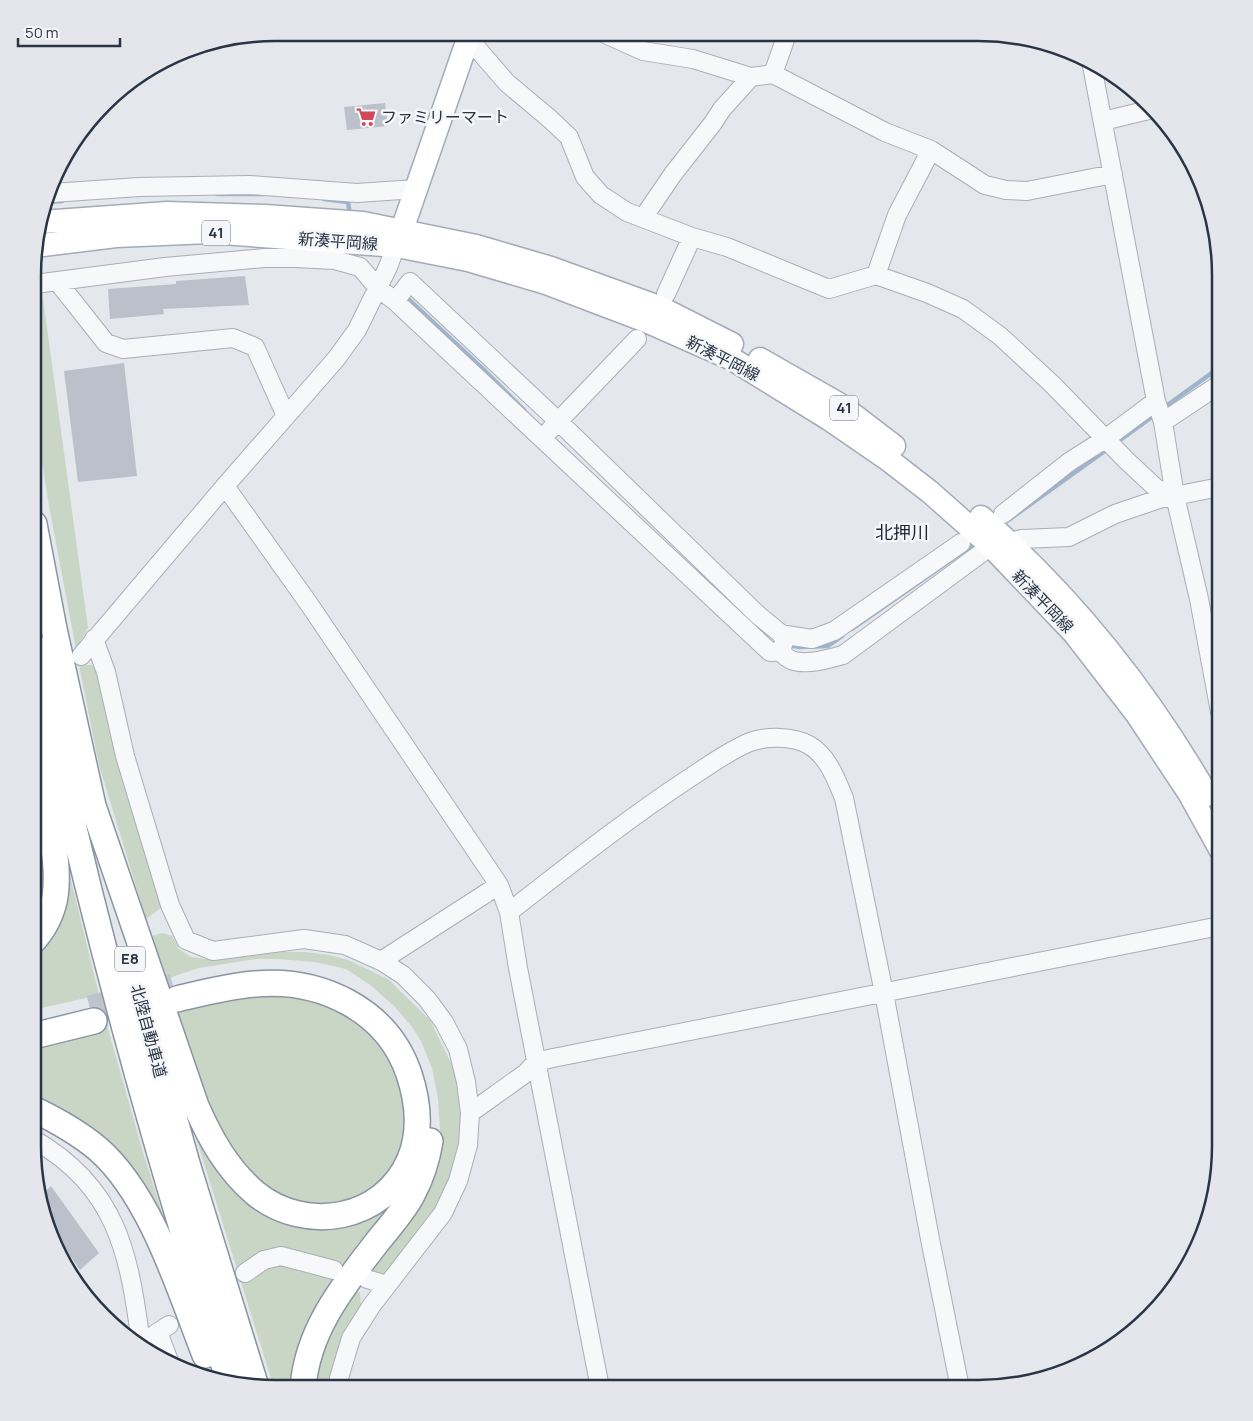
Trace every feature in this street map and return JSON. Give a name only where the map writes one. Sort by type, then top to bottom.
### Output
[{"type":"highway","name":"北陸自動車道","points":[[41,561],[91,800],[122,929],[155,1054],[221,1280],[253,1379]]},
{"type":"highway","name":"北陸自動車道","points":[[41,681],[74,832],[132,1057],[172,1198],[227,1374]]},
{"type":"highway","points":[[41,770],[52,838],[56,880],[49,918],[41,932]]},
{"type":"highway","points":[[91,800],[196,1106],[228,1164],[256,1194],[291,1213],[311,1217],[329,1217],[347,1215],[363,1209],[377,1201],[390,1190],[410,1159],[417,1123],[416,1102],[412,1084],[402,1057],[384,1030],[371,1017],[355,1005],[338,996],[318,989],[291,984],[254,984],[175,992],[232,973],[272,969],[312,973],[351,987],[370,998],[399,1025],[411,1042],[423,1069],[430,1098],[432,1118],[431,1138],[421,1178],[400,1214],[347,1281],[330,1306],[312,1344],[305,1380]]},
{"type":"highway","points":[[41,1022],[92,1015],[41,1033]]},
{"type":"highway","points":[[41,1113],[62,1124],[99,1150],[132,1188],[154,1230],[211,1371]]},
{"type":"main road","points":[[399,238],[467,41]]},
{"type":"main road","name":"新湊平岡線","points":[[48,222],[167,213],[265,216],[363,222],[399,238]]},
{"type":"main road","name":"新湊平岡線","points":[[43,245],[116,236],[209,232],[399,238],[476,246],[551,268],[659,306],[748,352],[839,404],[928,470],[1000,544],[1136,713],[1189,793],[1212,835]]},
{"type":"main road","name":"新湊平岡線","points":[[1000,544],[1043,576],[1104,645],[1144,697],[1212,804]]},
{"type":"street","points":[[473,41],[507,83],[569,137],[585,177],[601,195],[627,212],[692,237],[727,247],[829,289],[876,275],[927,292],[963,309],[1000,336],[1052,384],[1156,488],[1176,496]]},
{"type":"street","points":[[621,41],[643,51],[693,59],[751,77],[772,74],[885,132],[931,150],[985,185],[1006,190],[1027,191],[1113,174]]},
{"type":"street","points":[[772,74],[784,41]]},
{"type":"street","points":[[1093,72],[1156,401],[1163,422],[1176,496],[1199,599],[1212,669]]},
{"type":"street","points":[[643,218],[722,108],[751,77]]},
{"type":"street","points":[[1103,121],[1144,111]]},
{"type":"street","points":[[876,275],[897,215],[931,150]]},
{"type":"street","points":[[57,193],[139,187],[250,185],[357,193],[416,189]]},
{"type":"street","points":[[666,294],[692,237]]},
{"type":"street","points":[[80,656],[336,359],[357,330],[378,288],[399,238]]},
{"type":"street","points":[[41,283],[165,267],[265,258],[335,260],[360,266],[378,288],[399,295],[541,440],[770,652],[784,643],[812,639],[834,631],[960,543]]},
{"type":"street","points":[[56,280],[106,343],[123,349],[233,338],[256,347],[286,416]]},
{"type":"street","points":[[399,295],[410,282],[758,615],[780,633],[792,660],[820,662],[843,655],[1000,544],[1022,539],[1069,537],[1115,514],[1160,499],[1212,489]]},
{"type":"street","points":[[541,440],[637,339]]},
{"type":"street","points":[[1163,422],[1212,389]]},
{"type":"street","points":[[1003,514],[1069,462],[1105,439],[1156,401]]},
{"type":"street","points":[[225,486],[309,604],[499,885],[509,912],[518,968],[598,1380]]},
{"type":"street","points":[[94,639],[106,672],[125,756],[170,905],[186,940],[213,951],[304,939],[345,945],[381,961],[402,975],[427,999],[444,1022],[458,1049],[466,1082],[470,1112],[468,1145],[458,1181],[443,1213],[372,1305],[351,1338],[339,1380]]},
{"type":"street","points":[[509,912],[648,806],[733,750],[751,741],[787,738],[808,745],[823,757],[834,775],[844,798],[884,993],[958,1380]]},
{"type":"street","points":[[381,961],[499,885]]},
{"type":"street","points":[[470,1112],[526,1072],[536,1062],[1212,928]]},
{"type":"street","points":[[41,1145],[60,1157],[79,1174],[98,1196],[113,1220],[124,1247],[131,1276],[139,1335]]},
{"type":"street","points":[[245,1273],[264,1260],[281,1256],[334,1270]]},
{"type":"street","points":[[367,1279],[387,1285]]},
{"type":"street","points":[[145,1340],[163,1328],[168,1354]]},
{"type":"green space","points":[[41,297],[43,299],[88,628],[76,649],[41,456]]},
{"type":"green space","points":[[79,665],[96,665],[114,747],[162,907],[146,919],[99,765]]},
{"type":"green space","points":[[41,831],[44,854],[41,894]]},
{"type":"green space","points":[[63,847],[99,995],[41,1008],[41,943],[51,930]]},
{"type":"green space","points":[[162,933],[172,936],[179,949],[191,957],[206,959],[274,952],[306,952],[348,960],[388,979],[430,1020],[453,1067],[460,1093],[463,1131],[462,1151],[436,1212],[392,1267],[381,1276],[368,1273],[436,1162],[440,1130],[438,1099],[432,1068],[421,1041],[394,1006],[369,984],[346,969],[315,962],[256,959],[199,968],[166,979],[152,936]]},
{"type":"green space","points":[[293,993],[343,1010],[366,1028],[384,1048],[400,1080],[407,1113],[406,1132],[397,1158],[383,1181],[360,1200],[341,1206],[312,1205],[292,1200],[267,1189],[252,1173],[232,1148],[213,1116],[196,1075],[178,1013],[199,1004],[227,997]]},
{"type":"green space","points":[[107,1025],[142,1149],[169,1235],[41,1107],[41,1044]]},
{"type":"green space","points":[[184,1099],[267,1210],[388,1204],[392,1208],[299,1380],[271,1380]]},
{"type":"green space","points":[[356,1290],[360,1293],[361,1306],[334,1380],[316,1380],[323,1343]]},
{"type":"building","name":"ファミリーマート","points":[[385,103],[388,126],[347,130],[344,107]]},
{"type":"building","points":[[245,276],[249,305],[163,309],[164,314],[110,319],[108,289],[176,284],[176,281]]},
{"type":"building","points":[[124,363],[137,476],[78,482],[64,371]]},
{"type":"building","points":[[51,1186],[99,1253],[80,1270],[65,1248],[49,1206],[46,1191]]},
{"type":"waterway","points":[[217,194],[264,194]]},
{"type":"waterway","points":[[324,199],[348,202],[350,215]]},
{"type":"waterway","points":[[53,202],[62,201]]},
{"type":"waterway","points":[[405,296],[524,410]]},
{"type":"waterway","points":[[1162,409],[1212,373]]},
{"type":"waterway","points":[[1116,443],[1156,414]]},
{"type":"waterway","points":[[1000,526],[1109,448]]},
{"type":"waterway","points":[[852,629],[977,542]]},
{"type":"waterway","points":[[787,645],[800,647],[828,646],[842,636]]},
{"type":"tunnel","points":[[90,1008],[173,986]]},
{"type":"place","name":"ファミリーマート","points":[[366,117]]},
{"type":"district","name":"北押川","points":[[902,533]]}]
